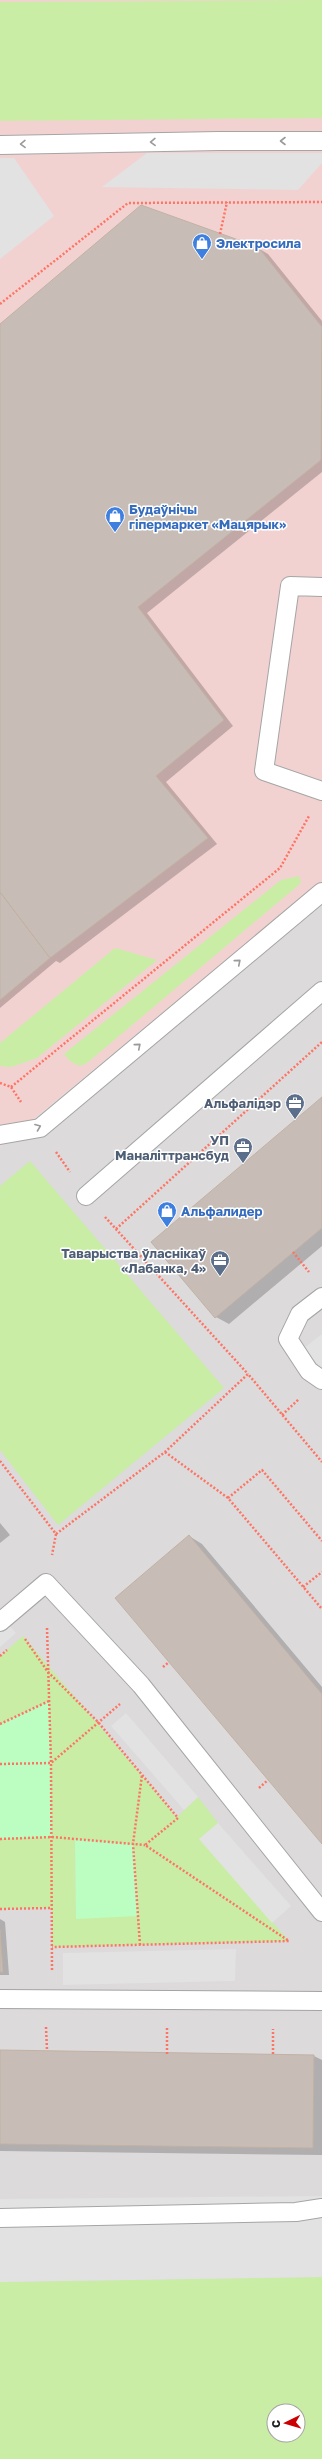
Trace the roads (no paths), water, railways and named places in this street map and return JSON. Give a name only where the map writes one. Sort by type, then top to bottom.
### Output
[{"type":"lane","points":[[0,145],[219,141],[322,141]]},
{"type":"lane","points":[[322,586],[290,586],[264,771],[322,791]]},
{"type":"lane","points":[[0,1135],[40,1128],[322,892]]},
{"type":"lane","points":[[86,1196],[322,991]]},
{"type":"lane","points":[[322,1297],[300,1314],[288,1340],[309,1371],[322,1380]]},
{"type":"lane","points":[[0,1622],[46,1582],[141,1686],[322,1912]]},
{"type":"lane","points":[[0,1999],[52,1998],[322,2001]]},
{"type":"lane","points":[[0,2218],[296,2212],[322,2208]]},
{"type":"place","name":"Электросила","points":[[202,260]]},
{"type":"place","name":"Будаўнічы гіпермаркет «Мацярык»","points":[[115,533]]},
{"type":"place","name":"Альфалідэр","points":[[295,1120]]},
{"type":"place","name":"УП Маналіттрансбуд","points":[[243,1164]]},
{"type":"place","name":"Альфалидер","points":[[167,1228]]},
{"type":"place","name":"Таварыства ўласнікаў «Лабанка, 4»","points":[[220,1277]]}]
